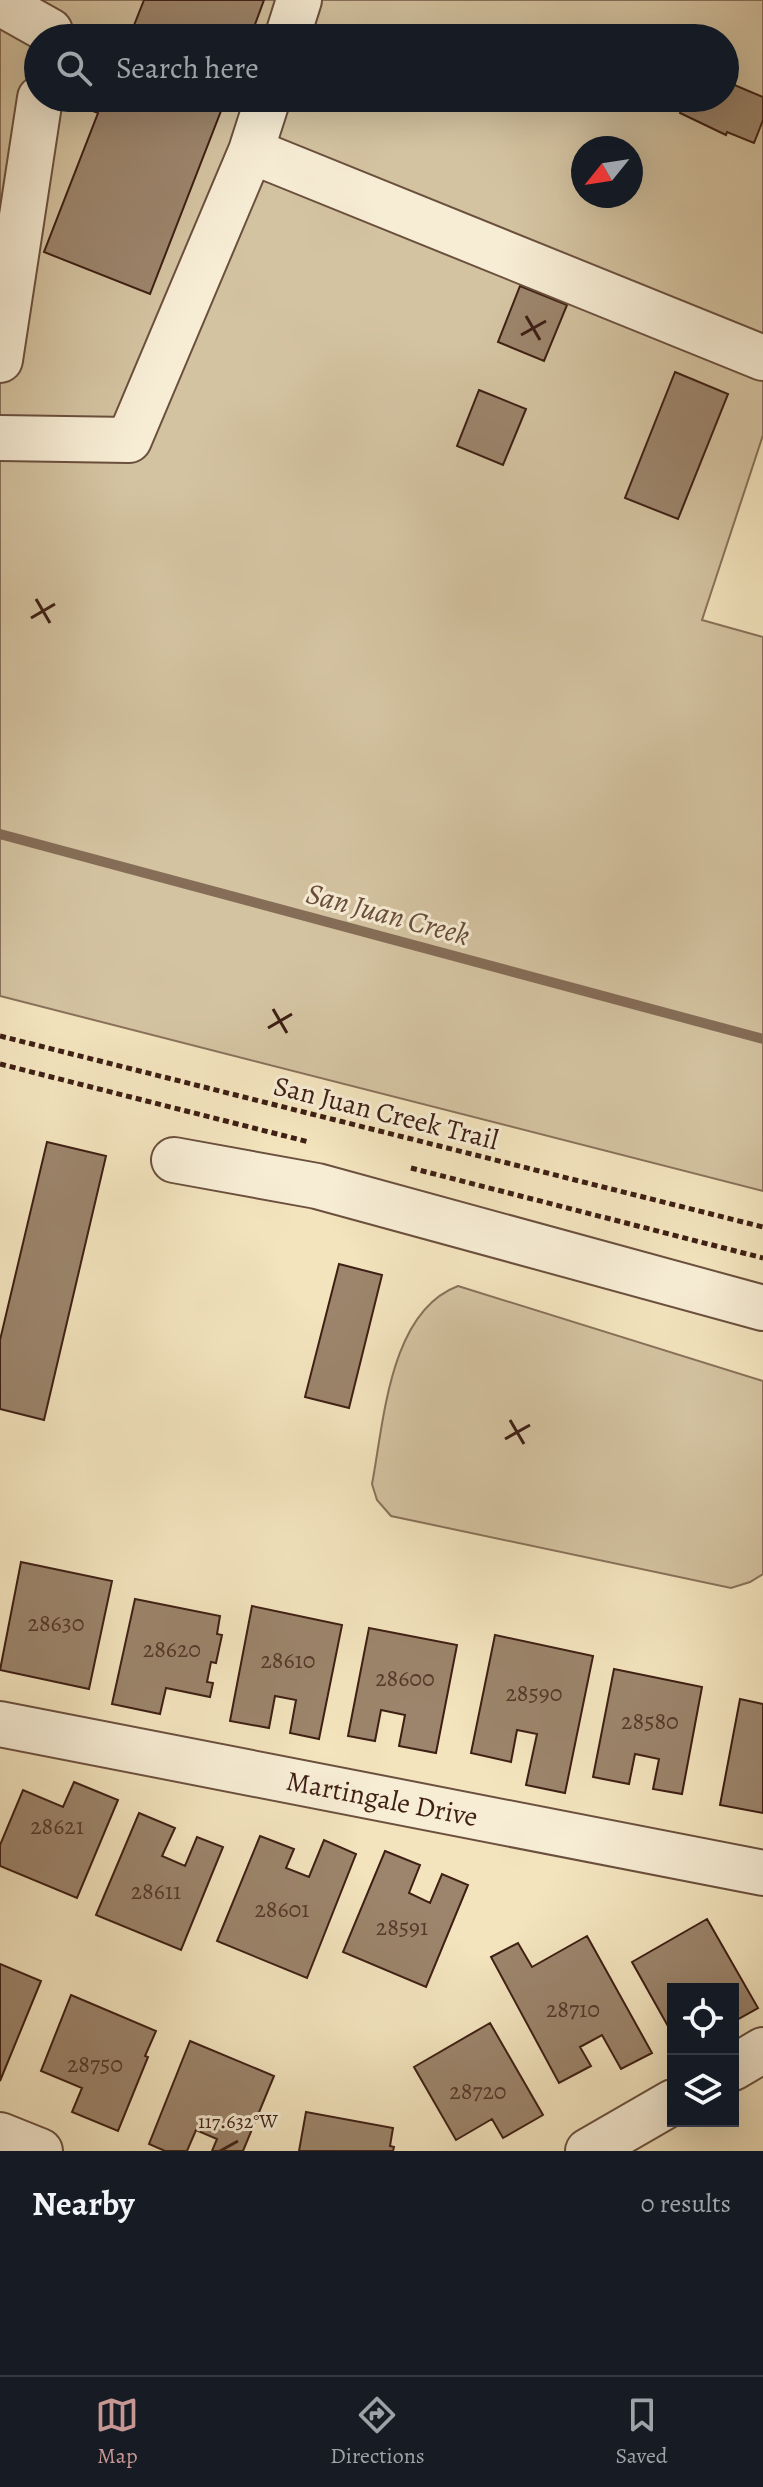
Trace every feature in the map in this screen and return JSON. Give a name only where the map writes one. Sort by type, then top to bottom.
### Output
[{"type":"street","points":[[291,24],[299,0]]},
{"type":"street","points":[[0,3],[55,23]]},
{"type":"street","points":[[0,360],[38,112]]},
{"type":"street","points":[[0,438],[129,440],[251,151],[264,112]]},
{"type":"street","points":[[251,151],[763,358]]},
{"type":"street","points":[[174,1160],[317,1186],[763,1308]]},
{"type":"street","name":"Martingale Drive","points":[[0,1724],[763,1873]]},
{"type":"street","points":[[739,2064],[763,2050]]},
{"type":"street","points":[[588,2151],[667,2105]]},
{"type":"street","points":[[0,2135],[40,2151]]},
{"type":"path","name":"San Juan Creek Trail","points":[[0,1036],[763,1227]]},
{"type":"shaded area","points":[[0,0],[763,0],[763,435],[702,620],[763,637],[763,1191],[0,996]]},
{"type":"shaded area","points":[[458,1286],[763,1381],[763,1574],[731,1588],[391,1516],[377,1500],[372,1484],[394,1372],[417,1319],[435,1299]]},
{"type":"building","points":[[144,0],[264,0],[255,24],[135,24]]},
{"type":"building","points":[[739,87],[763,97],[763,120],[754,143],[727,132],[726,135],[680,113],[739,112]]},
{"type":"building","points":[[96,112],[221,112],[150,294],[44,252],[98,113]]},
{"type":"building","points":[[520,286],[567,305],[544,361],[498,342]]},
{"type":"building","points":[[675,372],[728,394],[678,519],[625,498]]},
{"type":"building","points":[[479,390],[526,409],[503,465],[457,446]]},
{"type":"building","points":[[47,1142],[106,1156],[44,1420],[0,1409],[0,1340]]},
{"type":"building","points":[[339,1264],[382,1275],[349,1408],[305,1397]]},
{"type":"building","points":[[21,1562],[112,1581],[89,1689],[0,1670]]},
{"type":"building","points":[[135,1599],[220,1616],[217,1634],[222,1635],[216,1663],[211,1662],[207,1682],[213,1683],[210,1697],[166,1688],[160,1714],[112,1704]]},
{"type":"building","points":[[252,1606],[342,1625],[319,1739],[290,1733],[296,1700],[275,1696],[269,1728],[230,1721]]},
{"type":"building","points":[[369,1628],[457,1645],[436,1753],[399,1746],[405,1715],[381,1710],[375,1741],[348,1736]]},
{"type":"building","points":[[495,1635],[593,1656],[565,1793],[526,1785],[537,1734],[517,1730],[511,1762],[471,1753]]},
{"type":"building","points":[[614,1669],[702,1687],[682,1794],[653,1789],[659,1759],[635,1754],[629,1784],[593,1777]]},
{"type":"building","points":[[740,1699],[763,1704],[763,1813],[720,1805]]},
{"type":"building","points":[[74,1782],[118,1800],[77,1898],[0,1866],[0,1845],[23,1790],[63,1807]]},
{"type":"building","points":[[139,1813],[175,1828],[162,1856],[185,1866],[197,1837],[223,1847],[181,1950],[96,1915]]},
{"type":"building","points":[[260,1836],[294,1849],[286,1868],[309,1877],[324,1840],[356,1854],[307,1978],[217,1941]]},
{"type":"building","points":[[385,1851],[420,1865],[409,1893],[430,1903],[442,1874],[468,1885],[426,1987],[343,1952]]},
{"type":"building","points":[[707,1919],[758,2008],[739,2019],[739,1983],[667,1983],[667,2024],[632,1962]]},
{"type":"building","points":[[587,1936],[652,2053],[621,2069],[602,2035],[580,2047],[591,2066],[559,2083],[491,1957],[518,1943],[532,1967]]},
{"type":"building","points":[[0,1964],[41,1981],[0,2081]]},
{"type":"building","points":[[71,1995],[156,2031],[118,2131],[72,2112],[82,2088],[41,2071]]},
{"type":"building","points":[[490,2023],[543,2115],[503,2138],[492,2119],[456,2140],[414,2067]]},
{"type":"building","points":[[190,2041],[274,2076],[243,2151],[212,2151],[217,2139],[196,2130],[187,2151],[165,2151],[149,2144]]},
{"type":"building","points":[[306,2112],[393,2128],[390,2146],[394,2147],[393,2151],[299,2151]]},
{"type":"waterway","name":"San Juan Creek","points":[[0,834],[763,1039]]}]
